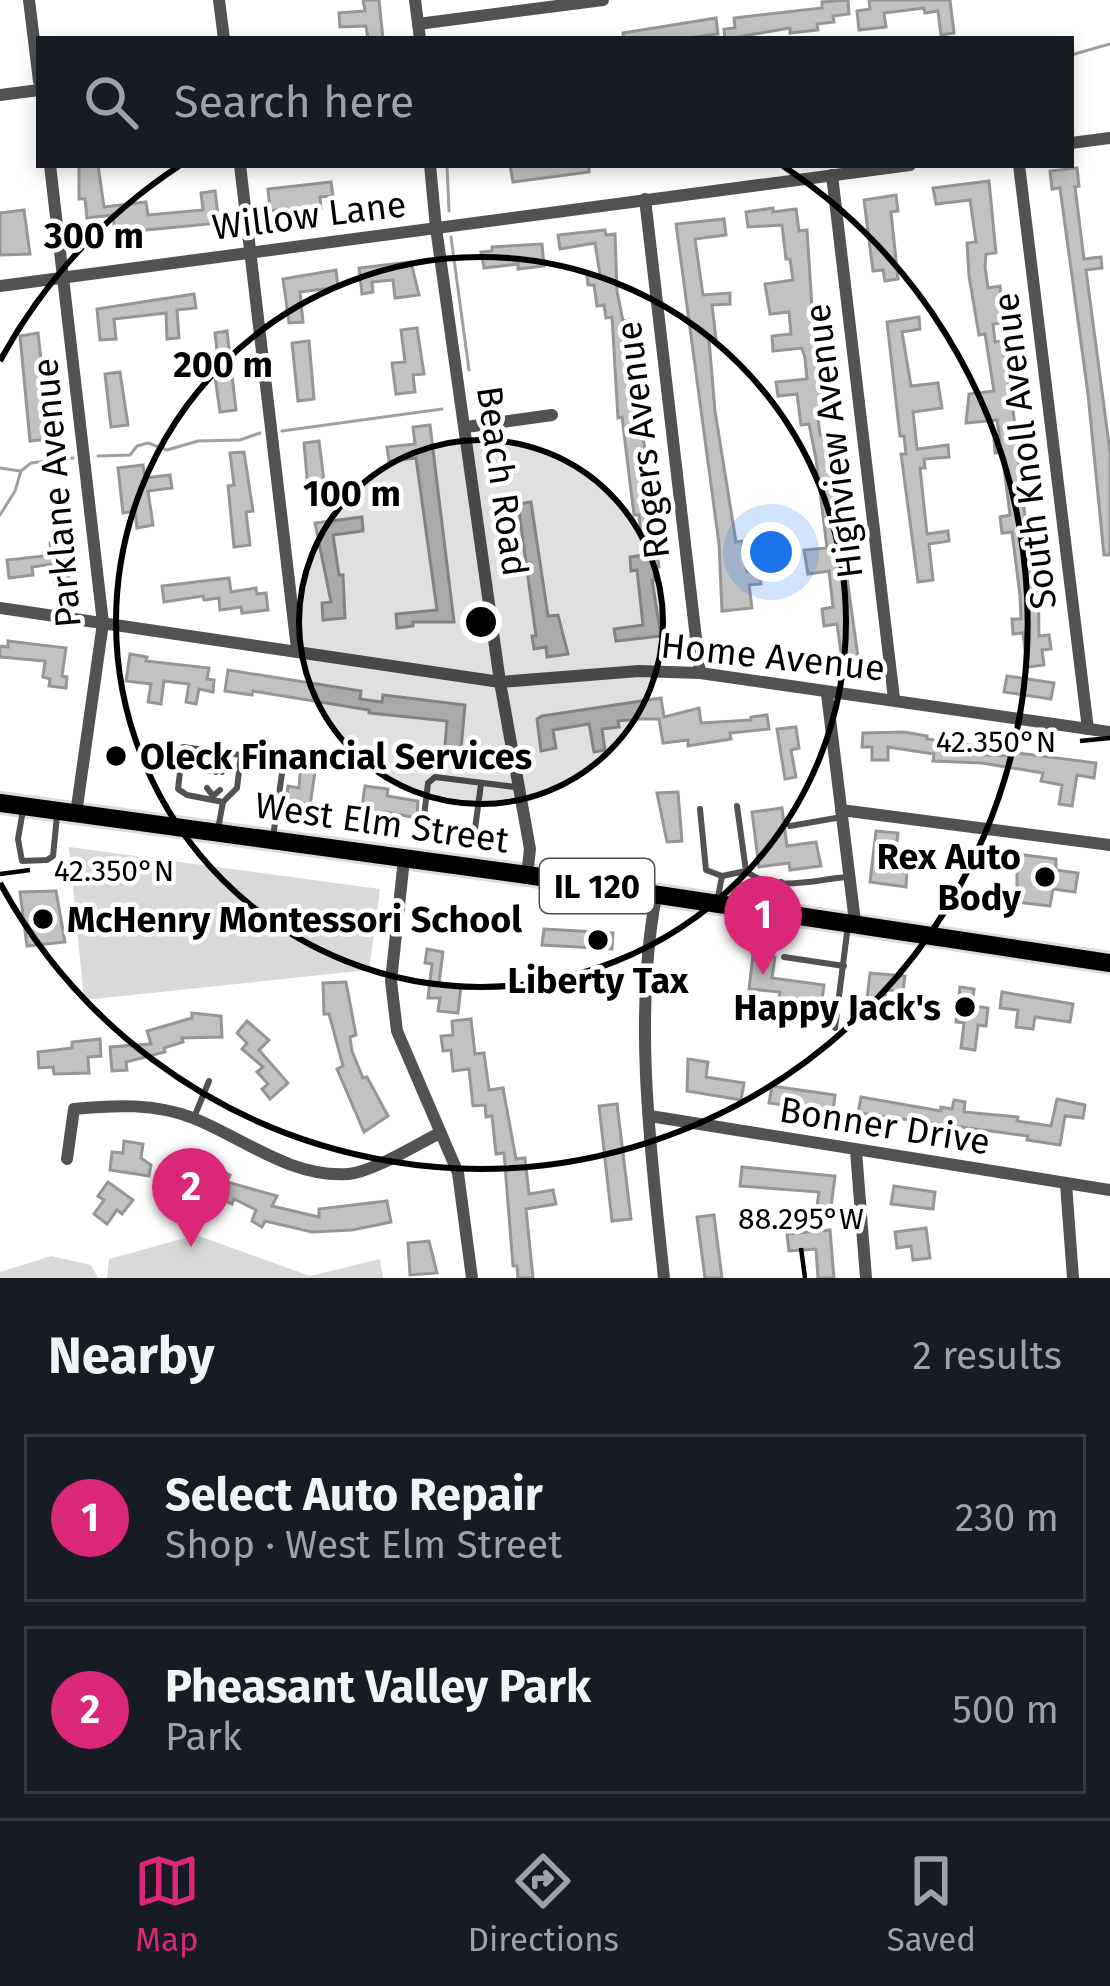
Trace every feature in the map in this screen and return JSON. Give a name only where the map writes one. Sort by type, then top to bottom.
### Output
[{"type":"main road","name":"West Elm Street","points":[[0,803],[526,874],[1110,963]]},
{"type":"street","points":[[29,0],[36,60]]},
{"type":"street","points":[[219,0],[224,36]]},
{"type":"street","points":[[416,0],[419,32],[598,0]]},
{"type":"street","points":[[0,95],[36,86]]},
{"type":"street","points":[[1074,143],[1110,138]]},
{"type":"street","name":"Parklane Avenue","points":[[50,168],[103,623],[67,813]]},
{"type":"street","points":[[240,168],[297,649]]},
{"type":"street","name":"Beach Road","points":[[430,168],[500,682],[530,850],[526,874]]},
{"type":"street","name":"Willow Lane","points":[[0,286],[887,168]]},
{"type":"street","name":"South Knoll Avenue","points":[[1019,168],[1088,729]]},
{"type":"street","name":"Highview Avenue","points":[[832,175],[893,699]]},
{"type":"street","name":"Rogers Avenue","points":[[644,200],[700,673]]},
{"type":"street","points":[[466,427],[552,415]]},
{"type":"street","name":"Home Avenue","points":[[0,608],[500,682],[639,671],[700,673],[1110,732]]},
{"type":"street","points":[[827,694],[851,922]]},
{"type":"street","points":[[841,813],[1110,845]]},
{"type":"street","points":[[404,860],[392,980],[397,1031],[458,1173],[472,1278]]},
{"type":"street","points":[[656,896],[648,939],[644,1026],[664,1278]]},
{"type":"street","points":[[67,1159],[74,1108],[135,1105],[194,1118],[302,1168],[350,1174],[440,1133]]},
{"type":"street","name":"Bonner Drive","points":[[650,1116],[1110,1190]]},
{"type":"street","points":[[856,1151],[866,1278]]},
{"type":"street","points":[[1066,1184],[1073,1278]]},
{"type":"lane","points":[[218,833],[223,802],[236,788],[241,755],[218,756],[183,748],[178,789],[187,795],[213,793],[223,802]]},
{"type":"lane","points":[[190,769],[193,749]]},
{"type":"lane","points":[[215,771],[218,756]]},
{"type":"lane","points":[[272,840],[284,759]]},
{"type":"lane","points":[[477,783],[476,829],[430,822],[424,816],[428,784],[435,777],[519,787]]},
{"type":"lane","points":[[187,795],[188,785]]},
{"type":"lane","points":[[737,806],[746,871]]},
{"type":"lane","points":[[24,807],[18,839],[22,861],[53,856],[67,813]]},
{"type":"lane","points":[[700,809],[706,871],[722,876],[746,871],[765,881],[807,884],[849,876]]},
{"type":"lane","points":[[790,826],[841,813]]},
{"type":"lane","points":[[716,905],[722,876]]},
{"type":"lane","points":[[779,913],[781,882]]},
{"type":"lane","points":[[835,1028],[851,922]]},
{"type":"lane","points":[[784,958],[844,966]]},
{"type":"lane","points":[[194,1118],[208,1081]]},
{"type":"shaded area","points":[[69,847],[380,889],[369,970],[84,1000]]},
{"type":"shaded area","points":[[196,1235],[310,1276],[380,1259],[383,1278],[107,1278],[109,1259]]},
{"type":"shaded area","points":[[51,1256],[91,1265],[98,1278],[0,1278],[0,1272]]},
{"type":"building","points":[[363,0],[379,0],[383,36],[368,36],[366,26],[340,27],[339,13],[365,11]]},
{"type":"building","points":[[848,0],[849,14],[817,24],[818,30],[790,33],[790,28],[725,36],[724,29],[735,28],[734,18],[822,8],[822,2]]},
{"type":"building","points":[[869,0],[950,0],[954,33],[941,35],[938,11],[925,13],[924,8],[884,13],[886,27],[859,30],[857,11],[870,9]]},
{"type":"building","points":[[716,18],[718,34],[624,36]]},
{"type":"building","points":[[79,168],[98,168],[104,207],[146,202],[148,215],[203,210],[201,193],[215,191],[219,223],[115,233],[113,215],[87,218],[85,199],[79,199]]},
{"type":"building","points":[[511,168],[589,168],[589,172],[513,182]]},
{"type":"building","points":[[1077,168],[1084,259],[1101,257],[1102,268],[1086,270],[1110,452],[1110,555],[1104,555],[1060,188],[1052,189],[1050,171]]},
{"type":"building","points":[[989,181],[996,253],[986,254],[985,267],[988,288],[1000,286],[1004,323],[993,324],[995,342],[1002,341],[1031,571],[1038,571],[1039,636],[1049,635],[1051,649],[1042,650],[1044,665],[1027,667],[1023,633],[1013,634],[1012,619],[1021,619],[1020,596],[1012,532],[1002,533],[1000,517],[1010,515],[1002,452],[995,453],[994,440],[1000,440],[997,420],[966,423],[969,394],[994,391],[969,276],[967,243],[976,242],[970,200],[936,204],[933,188]]},
{"type":"building","points":[[331,182],[333,196],[320,197],[321,208],[278,215],[277,210],[270,211],[268,189]]},
{"type":"building","points":[[896,195],[898,211],[891,212],[898,279],[885,281],[883,270],[873,271],[864,200]]},
{"type":"building","points":[[773,208],[773,212],[796,209],[799,231],[807,230],[813,323],[824,387],[825,408],[817,409],[820,435],[827,434],[858,657],[842,660],[837,624],[824,626],[822,609],[833,607],[829,571],[808,574],[804,550],[827,548],[809,424],[801,425],[797,394],[778,396],[776,382],[807,379],[802,348],[773,351],[772,336],[791,334],[789,312],[770,314],[765,284],[793,280],[790,259],[786,259],[782,225],[748,227],[746,212]]},
{"type":"building","points":[[24,210],[30,254],[0,255],[0,213]]},
{"type":"building","points":[[724,219],[726,235],[695,239],[703,295],[730,293],[730,304],[712,305],[716,339],[709,340],[715,411],[736,542],[742,541],[747,572],[760,571],[761,584],[749,585],[752,608],[722,611],[719,544],[676,224]]},
{"type":"building","points":[[605,230],[606,235],[615,234],[617,291],[623,321],[629,320],[636,422],[640,421],[647,460],[659,567],[654,568],[652,580],[661,636],[616,641],[614,629],[643,625],[637,570],[631,571],[630,557],[643,555],[622,417],[618,418],[612,317],[606,318],[604,305],[597,306],[594,285],[588,285],[587,276],[600,275],[595,243],[560,249],[558,235]]},
{"type":"building","points":[[542,244],[544,266],[484,268],[481,252],[492,251],[492,247]]},
{"type":"building","points":[[411,262],[419,295],[395,298],[393,280],[372,282],[373,292],[362,294],[359,268]]},
{"type":"building","points":[[336,270],[338,287],[300,292],[303,322],[289,323],[283,279]]},
{"type":"building","points":[[194,294],[196,308],[177,310],[179,338],[167,339],[166,313],[114,319],[116,339],[100,340],[97,309]]},
{"type":"building","points":[[919,317],[920,329],[902,332],[911,386],[938,383],[942,408],[913,412],[917,449],[948,445],[949,457],[924,459],[925,468],[920,468],[927,534],[948,531],[949,541],[929,544],[933,580],[918,582],[887,322]]},
{"type":"building","points":[[417,328],[424,374],[413,375],[415,392],[396,394],[392,363],[405,362],[401,330]]},
{"type":"building","points":[[227,331],[236,410],[220,412],[215,377],[206,378],[204,361],[218,359],[215,333]]},
{"type":"building","points":[[38,333],[50,439],[30,441],[20,336]]},
{"type":"building","points":[[309,341],[314,399],[298,401],[292,343]]},
{"type":"building","points":[[120,372],[128,425],[111,427],[105,374]]},
{"type":"building","points":[[430,425],[454,622],[413,622],[413,626],[397,628],[396,614],[437,610],[416,458],[389,461],[387,447],[415,444],[413,427]]},
{"type":"building","points":[[319,441],[327,505],[313,507],[304,443]]},
{"type":"building","points":[[244,452],[253,511],[246,512],[250,545],[234,547],[230,453]]},
{"type":"building","points":[[143,465],[145,478],[170,475],[172,488],[148,491],[153,525],[137,528],[135,511],[123,513],[118,468]]},
{"type":"building","points":[[531,502],[548,616],[558,615],[568,654],[547,657],[546,647],[534,649],[518,504]]},
{"type":"building","points":[[362,517],[363,531],[333,535],[339,575],[343,575],[345,618],[323,620],[322,603],[331,602],[315,523]]},
{"type":"building","points":[[65,541],[69,581],[55,583],[53,564],[32,567],[33,575],[9,578],[7,560],[44,556],[51,551],[50,543]]},
{"type":"building","points":[[229,578],[231,592],[256,588],[257,594],[266,593],[268,610],[220,610],[219,598],[204,600],[203,596],[164,602],[162,586]]},
{"type":"building","points":[[8,641],[66,648],[62,676],[67,677],[66,688],[49,686],[50,679],[43,677],[45,661],[0,657],[0,646],[8,647]]},
{"type":"building","points":[[130,654],[147,657],[146,661],[209,668],[207,679],[214,680],[213,692],[199,689],[196,704],[186,702],[189,684],[164,681],[161,704],[148,702],[151,684],[126,681]]},
{"type":"building","points":[[228,670],[361,691],[360,699],[382,702],[383,695],[465,705],[460,760],[444,758],[447,721],[369,713],[253,691],[252,695],[225,691]]},
{"type":"building","points":[[1007,676],[1054,683],[1051,699],[1004,692]]},
{"type":"building","points":[[661,698],[664,717],[699,708],[701,723],[767,715],[769,729],[730,733],[731,739],[688,746],[688,740],[663,743],[659,719],[618,721],[619,727],[602,729],[605,750],[594,752],[589,724],[553,730],[556,748],[541,751],[537,719],[542,716]]},
{"type":"building","points":[[796,727],[799,748],[791,750],[796,777],[785,779],[777,729]]},
{"type":"building","points":[[904,732],[984,747],[983,755],[1010,756],[1011,752],[1096,763],[1094,778],[1077,775],[1072,806],[1059,804],[1062,785],[1041,781],[1043,773],[933,761],[934,754],[888,747],[888,760],[872,760],[872,747],[862,747],[863,733]]},
{"type":"building","points":[[301,762],[316,765],[310,806],[286,801],[288,786],[299,788]]},
{"type":"building","points":[[365,786],[388,789],[387,796],[418,801],[417,818],[385,812],[383,823],[360,820]]},
{"type":"building","points":[[678,792],[682,841],[667,842],[657,793]]},
{"type":"building","points":[[782,808],[787,846],[816,842],[821,866],[759,867],[752,812]]},
{"type":"building","points":[[876,831],[898,833],[896,849],[888,848],[886,867],[907,870],[906,887],[870,882]]},
{"type":"building","points":[[1017,854],[1056,859],[1056,870],[1078,873],[1075,892],[1053,889],[1050,906],[1017,902]]},
{"type":"building","points":[[56,891],[65,942],[27,946],[20,892]]},
{"type":"building","points":[[544,929],[613,933],[612,949],[542,945]]},
{"type":"building","points":[[427,949],[443,952],[439,983],[461,985],[458,1013],[438,1011],[440,998],[428,998],[432,964],[425,963]]},
{"type":"building","points":[[753,955],[775,957],[772,978],[824,985],[819,1021],[777,1015],[780,992],[749,989]]},
{"type":"building","points":[[870,973],[905,976],[903,991],[886,990],[884,1010],[866,1008]]},
{"type":"building","points":[[346,982],[356,1035],[350,1037],[352,1051],[388,1116],[364,1132],[337,1069],[343,1066],[329,1014],[324,1014],[323,983]]},
{"type":"building","points":[[960,987],[974,989],[972,1006],[988,1008],[986,1026],[978,1025],[975,1050],[961,1048],[964,1023],[956,1022]]},
{"type":"building","points":[[1002,992],[1073,1004],[1070,1022],[1035,1017],[1033,1029],[1016,1027],[1018,1010],[1000,1008]]},
{"type":"building","points":[[192,1013],[221,1016],[222,1037],[182,1038],[183,1042],[164,1048],[165,1052],[126,1062],[127,1070],[112,1071],[110,1047],[151,1044],[147,1031],[192,1018]]},
{"type":"building","points":[[471,1019],[475,1054],[484,1053],[489,1090],[503,1088],[516,1159],[525,1158],[529,1194],[553,1190],[556,1204],[526,1209],[533,1278],[518,1278],[517,1266],[513,1266],[504,1153],[496,1154],[492,1116],[486,1117],[485,1105],[473,1106],[469,1069],[453,1071],[451,1050],[443,1051],[441,1036],[453,1035],[452,1021]]},
{"type":"building","points":[[247,1021],[269,1040],[259,1050],[288,1083],[270,1099],[262,1089],[268,1084],[257,1072],[263,1067],[242,1049],[247,1043],[237,1033]]},
{"type":"building","points":[[100,1039],[101,1056],[88,1057],[89,1073],[54,1074],[53,1067],[39,1068],[38,1052]]},
{"type":"building","points":[[688,1059],[708,1062],[706,1077],[744,1083],[741,1100],[687,1091]]},
{"type":"building","points":[[772,1086],[835,1095],[833,1112],[769,1103]]},
{"type":"building","points":[[861,1097],[941,1111],[941,1107],[952,1109],[954,1100],[965,1102],[964,1112],[1018,1117],[1017,1121],[1051,1126],[1057,1099],[1085,1105],[1083,1118],[1065,1116],[1060,1145],[1027,1140],[1028,1136],[858,1113]]},
{"type":"building","points":[[617,1104],[631,1219],[612,1221],[599,1106]]},
{"type":"building","points":[[124,1141],[143,1144],[141,1158],[151,1165],[149,1176],[110,1170],[112,1152],[123,1153]]},
{"type":"building","points":[[181,1153],[230,1175],[227,1182],[277,1196],[272,1206],[319,1217],[319,1209],[387,1201],[391,1222],[312,1232],[265,1221],[262,1227],[252,1221],[256,1210],[234,1199],[232,1204],[172,1174]]},
{"type":"building","points":[[742,1167],[835,1176],[830,1215],[816,1213],[819,1192],[740,1186]]},
{"type":"building","points":[[108,1182],[133,1200],[107,1224],[94,1214]]},
{"type":"building","points":[[894,1186],[935,1192],[933,1209],[891,1204]]},
{"type":"building","points":[[714,1215],[722,1278],[705,1278],[697,1217]]},
{"type":"building","points":[[926,1228],[930,1258],[913,1260],[911,1246],[897,1248],[895,1232]]},
{"type":"building","points":[[830,1230],[834,1278],[818,1278],[816,1249],[789,1251],[787,1234]]},
{"type":"building","points":[[429,1241],[437,1273],[410,1275],[408,1243]]},
{"type":"waterway","points":[[1074,54],[1110,44]]},
{"type":"waterway","points":[[447,168],[449,211]]},
{"type":"waterway","points":[[451,237],[469,370]]},
{"type":"waterway","points":[[282,431],[442,409]]},
{"type":"waterway","points":[[98,456],[130,455],[137,446],[148,443],[167,450],[260,433]]},
{"type":"waterway","points":[[0,515],[21,471],[31,463],[73,458]]},
{"type":"waterway","points":[[0,468],[20,471]]},
{"type":"place","name":"Oleck Financial Services","points":[[116,756]]},
{"type":"place","name":"Rex Auto Body","points":[[1045,877]]},
{"type":"place","name":"McHenry Montessori School","points":[[43,919]]},
{"type":"place","name":"Liberty Tax","points":[[598,940]]},
{"type":"place","name":"Select Auto Repair","points":[[763,975]]},
{"type":"place","name":"Happy Jack's","points":[[965,1007]]},
{"type":"place","name":"Pheasant Valley Park","points":[[191,1247]]}]
